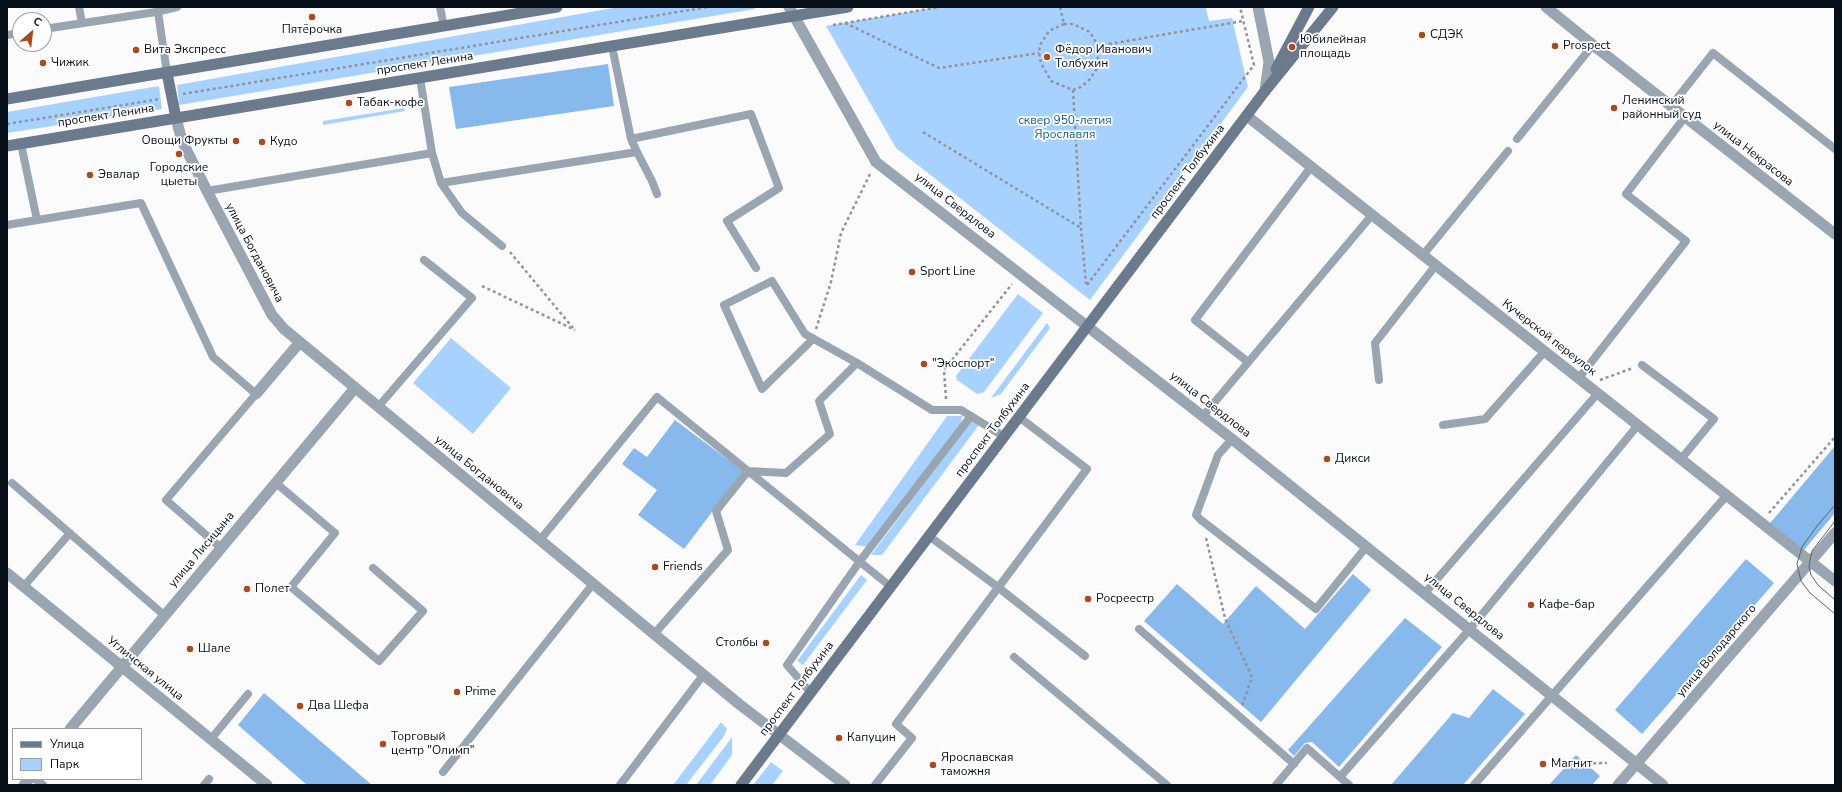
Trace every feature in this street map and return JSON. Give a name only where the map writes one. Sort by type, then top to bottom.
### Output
[{"type":"main road","points":[[7,99],[557,7]]},
{"type":"main road","name":"проспект Ленина","points":[[7,146],[612,46],[792,11],[848,7]]},
{"type":"main road","name":"проспект Толбухина","points":[[1265,91],[1309,7]]},
{"type":"main road","name":"проспект Толбухина","points":[[741,785],[1265,91],[1333,7]]},
{"type":"main road","points":[[167,73],[176,118]]},
{"type":"street","points":[[1258,7],[1269,62],[1265,91]]},
{"type":"street","name":"улица Некрасова","points":[[1546,7],[1560,20],[1835,234]]},
{"type":"street","points":[[1559,7],[1560,20]]},
{"type":"street","name":"улица Свердлова","points":[[792,11],[876,162],[1203,416],[1426,593],[1663,785]]},
{"type":"street","name":"Кучерской переулок","points":[[1247,116],[1545,351],[1581,377],[1598,393],[1681,460],[1835,581]]},
{"type":"street","name":"улица Богдановича","points":[[176,118],[182,141],[207,191],[272,315],[284,329],[739,704],[780,733],[845,785]]},
{"type":"street","points":[[256,394],[300,342]]},
{"type":"street","name":"улица Лисицына","points":[[71,728],[121,666],[165,616],[355,388]]},
{"type":"street","name":"улица Володарского","points":[[1618,785],[1835,533]]},
{"type":"street","name":"Угличская улица","points":[[7,573],[267,785]]},
{"type":"lane","points":[[79,7],[82,23]]},
{"type":"lane","points":[[52,28],[158,12],[177,7]]},
{"type":"lane","points":[[440,7],[444,27]]},
{"type":"lane","points":[[158,12],[167,73]]},
{"type":"lane","points":[[1517,139],[1593,45]]},
{"type":"lane","points":[[612,46],[631,139],[657,194]]},
{"type":"lane","points":[[1671,106],[1713,53],[1835,149]]},
{"type":"lane","points":[[420,78],[432,153],[441,183],[462,213],[502,246]]},
{"type":"lane","points":[[631,139],[750,114],[779,188],[727,221],[756,268]]},
{"type":"lane","points":[[1581,377],[1686,241],[1626,194],[1685,117]]},
{"type":"lane","points":[[21,144],[37,220]]},
{"type":"lane","points":[[1423,255],[1508,151]]},
{"type":"lane","points":[[441,183],[637,152]]},
{"type":"lane","points":[[207,191],[432,153]]},
{"type":"lane","points":[[1248,362],[1195,320],[1311,167]]},
{"type":"lane","points":[[7,225],[140,203],[212,357],[256,394],[166,500],[221,548]]},
{"type":"lane","points":[[1203,416],[1372,215]]},
{"type":"lane","points":[[378,408],[472,298],[424,260]]},
{"type":"lane","points":[[1379,380],[1375,343],[1436,265]]},
{"type":"lane","points":[[813,339],[762,389],[724,305],[772,281],[805,334],[856,363],[932,410],[961,410],[1005,436]]},
{"type":"lane","points":[[1443,425],[1485,419],[1545,351]]},
{"type":"lane","points":[[748,471],[786,473],[830,434],[819,401],[856,363]]},
{"type":"lane","points":[[1642,365],[1714,419],[1681,460]]},
{"type":"lane","points":[[1426,593],[1598,393]]},
{"type":"lane","points":[[540,540],[657,397],[891,587]]},
{"type":"lane","points":[[811,693],[786,664],[860,562],[971,416]]},
{"type":"lane","points":[[875,785],[912,738],[896,724],[1087,469],[1020,417]]},
{"type":"lane","points":[[1340,777],[1470,629],[1638,425]]},
{"type":"lane","points":[[1232,439],[1218,455],[1196,515],[1201,520],[1316,609],[1367,546]]},
{"type":"lane","points":[[654,633],[728,550],[716,511],[748,471]]},
{"type":"lane","points":[[12,483],[165,616]]},
{"type":"lane","points":[[276,483],[335,533],[291,586],[379,661],[423,611],[373,568]]},
{"type":"lane","points":[[1474,785],[1727,495]]},
{"type":"lane","points":[[24,586],[70,533]]},
{"type":"lane","points":[[929,536],[999,588],[1085,656]]},
{"type":"lane","points":[[443,772],[593,584]]},
{"type":"lane","points":[[1139,628],[1294,764]]},
{"type":"lane","points":[[1014,657],[1167,785]]},
{"type":"lane","points":[[620,785],[704,674]]},
{"type":"lane","points":[[211,739],[248,694]]},
{"type":"lane","points":[[1276,785],[1307,748],[1349,785]]},
{"type":"path","points":[[178,95],[708,7]]},
{"type":"path","points":[[833,26],[939,7]]},
{"type":"path","points":[[1060,7],[1064,24]]},
{"type":"path","points":[[1073,90],[1081,229],[1086,284],[1254,65],[1240,7]]},
{"type":"path","points":[[1097,46],[1243,21]]},
{"type":"path","points":[[845,23],[939,68],[1039,53]]},
{"type":"path","points":[[1064,24],[1072,24],[1088,31],[1094,38],[1097,46],[1098,56],[1096,70],[1090,80],[1082,87],[1073,90],[1051,81],[1041,63],[1039,53],[1040,45],[1046,34],[1056,27],[1064,24]]},
{"type":"path","points":[[7,124],[160,99]]},
{"type":"path","points":[[923,132],[1081,229]]},
{"type":"path","points":[[813,339],[832,282],[841,233],[876,162]]},
{"type":"path","points":[[482,286],[575,330],[510,252]]},
{"type":"path","points":[[946,410],[944,370],[1012,284]]},
{"type":"path","points":[[1581,377],[1602,380],[1642,365]]},
{"type":"path","points":[[1761,523],[1835,437]]},
{"type":"path","points":[[1201,520],[1225,618],[1252,677],[1239,716]]},
{"type":"path","points":[[1551,764],[1607,763]]},
{"type":"green space","points":[[619,7],[755,7],[755,9],[179,105],[177,85]]},
{"type":"green space","name":"сквер 950-летия Ярославля","points":[[939,7],[1208,7],[1206,8],[1209,21],[1232,18],[1248,87],[1090,300],[896,148],[826,26]]},
{"type":"green space","points":[[159,86],[162,109],[7,133],[7,112]]},
{"type":"green space","points":[[404,108],[405,111],[323,125],[323,121]]},
{"type":"green space","points":[[1018,294],[1043,313],[984,392],[977,394],[957,380],[956,376]]},
{"type":"green space","points":[[1047,323],[1050,328],[1001,394],[991,398]]},
{"type":"green space","points":[[451,338],[511,388],[473,434],[413,383]]},
{"type":"green space","points":[[947,416],[962,416],[961,423],[869,547],[855,545]]},
{"type":"green space","points":[[972,420],[979,425],[882,555],[871,555]]},
{"type":"green space","points":[[861,575],[867,580],[803,665],[797,661]]},
{"type":"green space","points":[[721,722],[727,729],[724,736],[686,785],[673,785]]},
{"type":"green space","points":[[732,737],[732,755],[710,785],[696,785]]},
{"type":"green space","points":[[771,762],[783,771],[772,785],[753,785]]},
{"type":"shaded area","points":[[608,64],[614,106],[456,129],[449,87]]},
{"type":"shaded area","points":[[675,420],[743,471],[684,549],[638,515],[657,490],[622,464],[634,448],[647,457]]},
{"type":"shaded area","points":[[1835,446],[1835,513],[1799,556],[1766,528]]},
{"type":"shaded area","points":[[1746,559],[1774,583],[1642,734],[1615,710]]},
{"type":"shaded area","points":[[1353,574],[1371,590],[1261,722],[1144,621],[1177,584],[1223,624],[1256,586],[1305,629]]},
{"type":"shaded area","points":[[1405,618],[1442,647],[1339,767],[1312,742],[1305,743],[1294,756],[1288,750]]},
{"type":"shaded area","points":[[1493,689],[1525,714],[1463,785],[1391,785],[1453,713],[1469,718]]},
{"type":"shaded area","points":[[264,693],[372,785],[307,785],[238,725]]},
{"type":"shaded area","points":[[1576,755],[1600,776],[1592,785],[1549,785]]},
{"type":"tram line","points":[[1835,505],[1802,547],[1797,564],[1801,581],[1810,593],[1835,614]]},
{"type":"tram line","points":[[1835,521],[1812,551],[1809,566],[1811,575],[1818,585],[1835,600]]},
{"type":"place","name":"Пятёрочка","points":[[312,17]]},
{"type":"place","name":"СДЭК","points":[[1422,35]]},
{"type":"place","name":"Prospect","points":[[1555,46]]},
{"type":"place","name":"Юбилейная площадь","points":[[1292,47]]},
{"type":"place","name":"Вита Экспресс","points":[[136,50]]},
{"type":"place","name":"Фёдор Иванович Толбухин","points":[[1047,57]]},
{"type":"place","name":"Чижик","points":[[43,63]]},
{"type":"place","name":"Табак-кофе","points":[[349,103]]},
{"type":"place","name":"Ленинский районный суд","points":[[1614,108]]},
{"type":"place","name":"Овощи Фрукты","points":[[236,141]]},
{"type":"place","name":"Кудо","points":[[262,142]]},
{"type":"place","name":"Городские цыеты","points":[[179,154]]},
{"type":"place","name":"Эвалар","points":[[90,175]]},
{"type":"place","name":"Sport Line","points":[[912,272]]},
{"type":"place","name":"\"Экоспорт\"","points":[[924,364]]},
{"type":"place","name":"Дикси","points":[[1327,459]]},
{"type":"place","name":"Friends","points":[[655,567]]},
{"type":"place","name":"Полет","points":[[247,589]]},
{"type":"place","name":"Росреестр","points":[[1088,599]]},
{"type":"place","name":"Кафе-бар","points":[[1531,605]]},
{"type":"place","name":"Столбы","points":[[766,643]]},
{"type":"place","name":"Шале","points":[[190,649]]},
{"type":"place","name":"Prime","points":[[457,692]]},
{"type":"place","name":"Два Шефа","points":[[300,706]]},
{"type":"place","name":"Капуцин","points":[[839,738]]},
{"type":"place","name":"Торговый центр \"Олимп\"","points":[[383,744]]},
{"type":"place","name":"Магнит","points":[[1543,764]]},
{"type":"place","name":"Ярославская таможня","points":[[933,765]]}]
